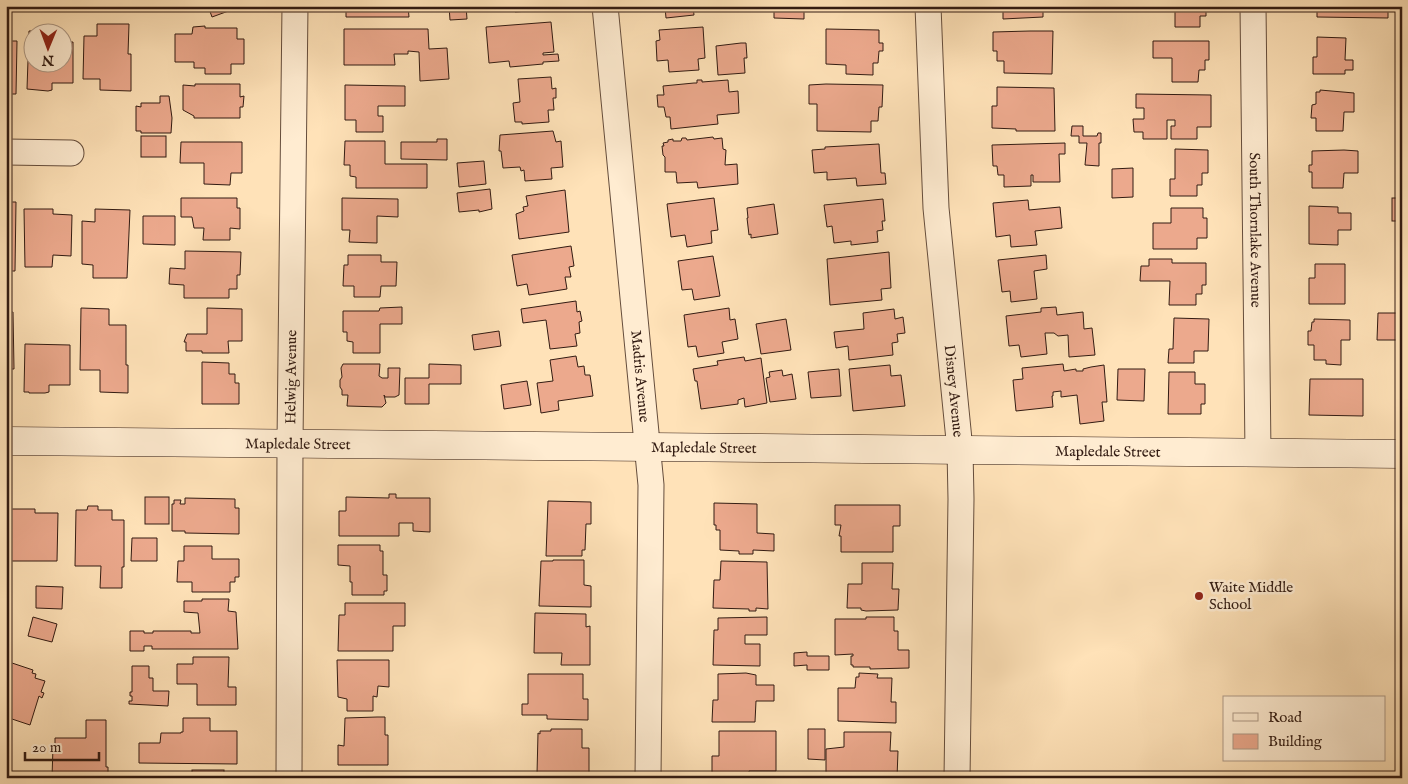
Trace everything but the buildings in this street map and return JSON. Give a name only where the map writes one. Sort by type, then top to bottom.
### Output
[{"type":"street","name":"Helwig Avenue","points":[[289,778],[290,443],[295,6]]},
{"type":"street","name":"Madris Avenue","points":[[605,6],[648,447],[651,495],[648,778]]},
{"type":"street","name":"Disney Avenue","points":[[928,6],[936,208],[960,450],[957,778]]},
{"type":"street","name":"South Thornlake Avenue","points":[[1253,6],[1258,453]]},
{"type":"street","points":[[6,152],[71,153]]},
{"type":"street","name":"Mapledale Street","points":[[6,441],[1402,454]]},
{"type":"place","name":"Waite Middle School","points":[[1199,596]]}]
